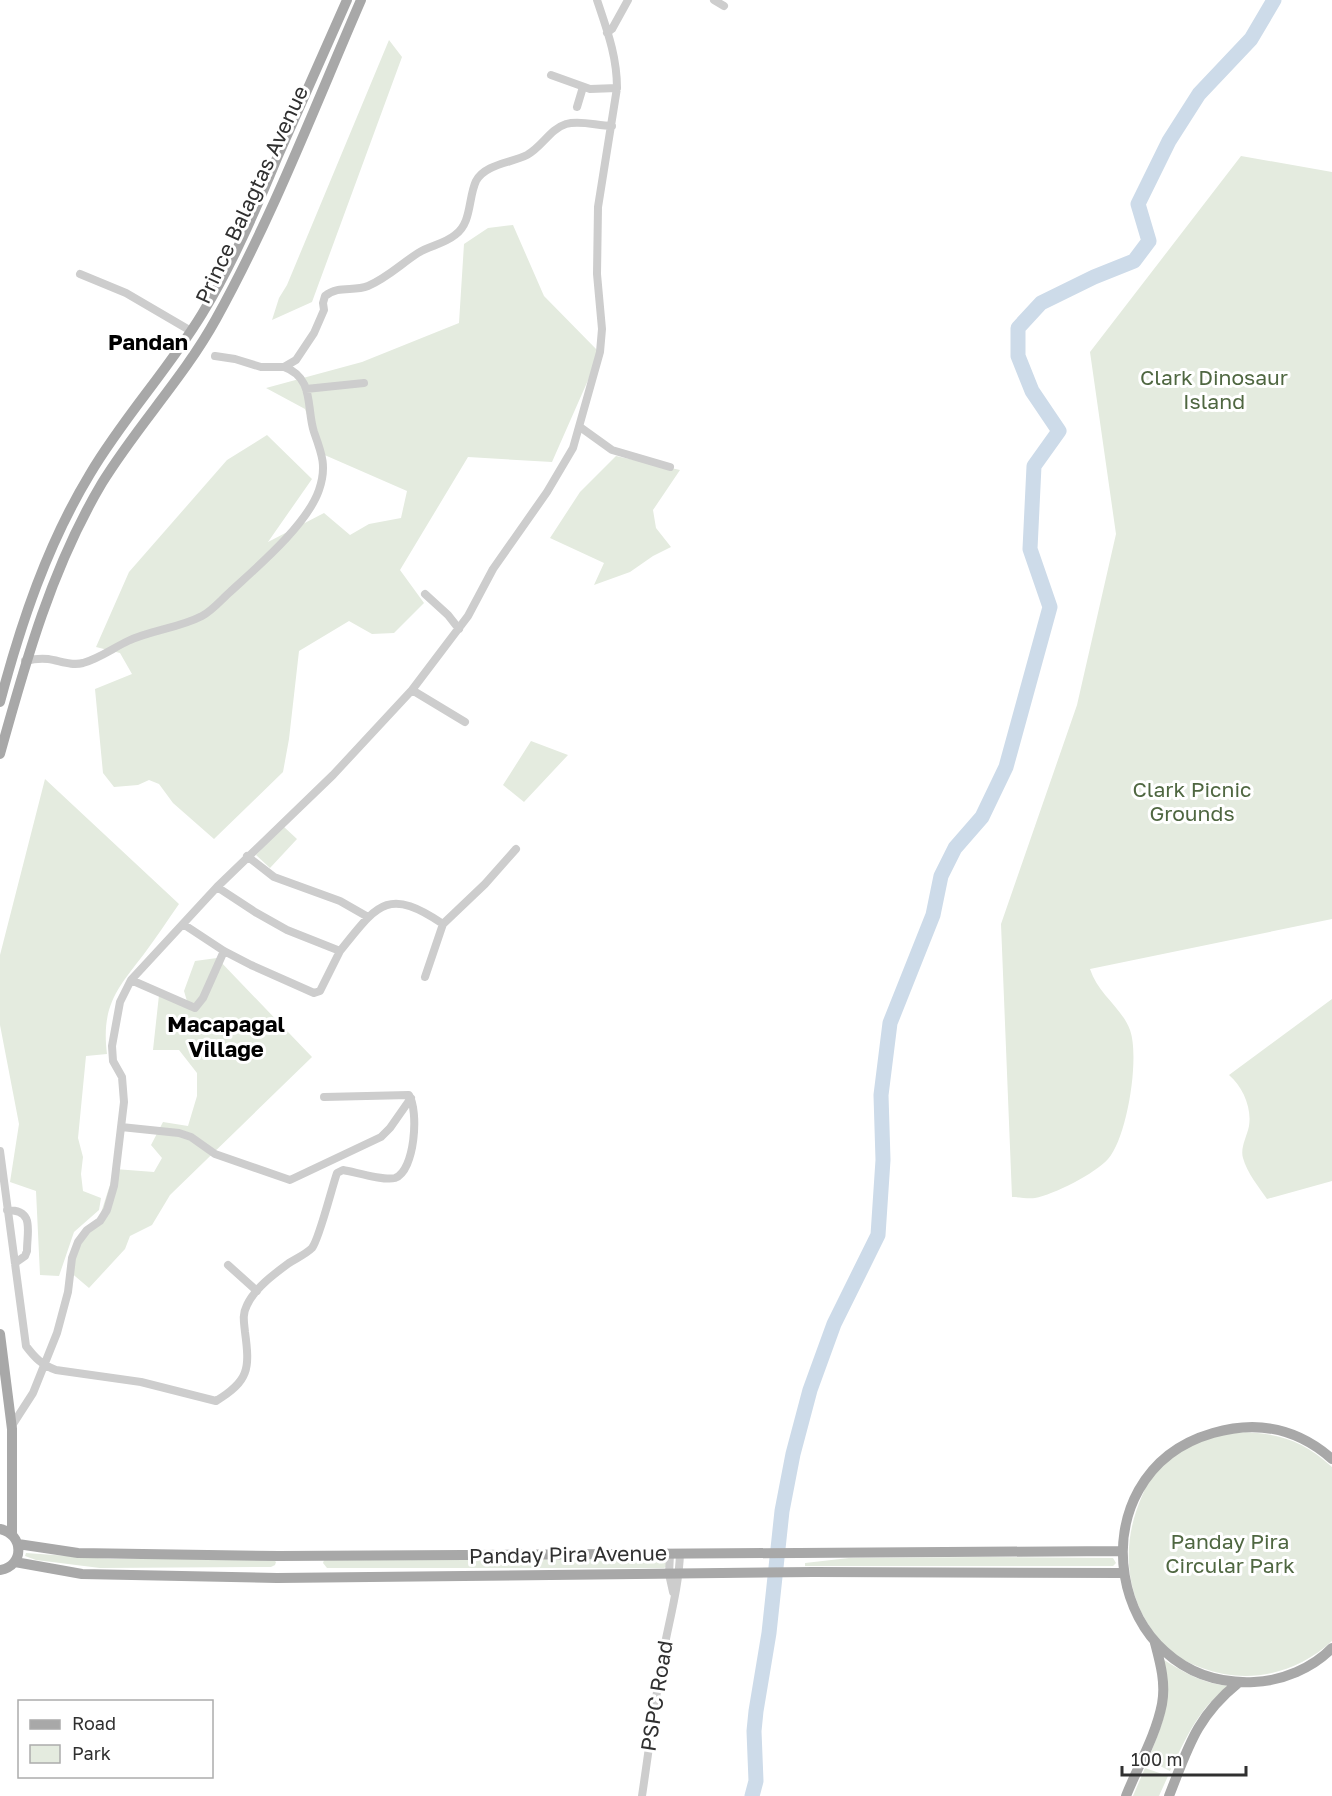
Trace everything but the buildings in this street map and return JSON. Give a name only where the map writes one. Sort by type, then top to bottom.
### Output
[{"type":"main road","name":"Prince Balagtas Avenue","points":[[0,702],[22,625],[48,556],[68,513],[90,474],[191,331],[222,279],[347,0]]},
{"type":"main road","name":"Prince Balagtas Avenue","points":[[0,754],[25,661],[52,584],[102,483],[125,447],[199,346],[234,285],[257,240],[361,0]]},
{"type":"main road","points":[[0,1334],[12,1429],[12,1534],[18,1544],[18,1556],[15,1562],[0,1570]]},
{"type":"main road","points":[[1126,1796],[1155,1727],[1162,1703],[1164,1682],[1155,1643],[1135,1610],[1123,1573],[1122,1551],[1131,1506],[1144,1481],[1173,1452],[1198,1437],[1224,1430],[1250,1427],[1277,1428],[1299,1436],[1320,1448],[1332,1459]]},
{"type":"main road","points":[[0,1530],[12,1534]]},
{"type":"main road","name":"Panday Pira Avenue","points":[[18,1544],[78,1553],[279,1556],[1122,1551]]},
{"type":"main road","points":[[277,1578],[279,1556]]},
{"type":"main road","name":"Panday Pira Avenue","points":[[15,1562],[82,1574],[277,1578],[813,1572],[1123,1573]]},
{"type":"main road","points":[[1155,1643],[1174,1659],[1194,1670],[1215,1680],[1238,1683],[1262,1682],[1286,1676],[1309,1665],[1332,1648]]},
{"type":"main road","points":[[1169,1796],[1188,1744],[1200,1722],[1210,1708],[1238,1683]]},
{"type":"street","points":[[12,1429],[33,1393],[45,1366],[64,1306],[69,1269],[78,1242],[87,1230],[100,1221],[107,1210],[114,1186],[124,1102],[122,1077],[113,1060],[112,1046],[120,1002],[131,980],[247,856],[333,775],[412,690],[459,629],[493,569],[547,492],[573,448],[601,344],[602,313],[597,274],[598,207],[617,88],[616,60],[597,0]]},
{"type":"street","points":[[607,33],[614,26],[628,0]]},
{"type":"street","points":[[714,0],[724,6]]},
{"type":"street","points":[[551,75],[583,87],[602,90],[617,88]]},
{"type":"street","points":[[577,107],[583,87]]},
{"type":"street","points":[[284,367],[296,360],[314,333],[324,310],[325,296],[337,289],[358,289],[369,285],[418,254],[457,234],[465,221],[475,183],[481,173],[535,150],[550,134],[567,124],[576,122],[612,126]]},
{"type":"street","points":[[80,274],[126,293],[191,331]]},
{"type":"street","points":[[25,661],[49,659],[72,665],[85,663],[128,641],[201,617],[263,561],[312,506],[320,489],[324,461],[312,423],[309,395],[295,371],[284,367],[261,367],[236,359],[215,356]]},
{"type":"street","points":[[306,389],[364,383]]},
{"type":"street","points":[[580,427],[612,450],[670,467]]},
{"type":"street","points":[[425,594],[448,615],[459,629]]},
{"type":"street","points":[[412,690],[465,722]]},
{"type":"street","points":[[425,977],[443,924],[491,878],[516,849]]},
{"type":"street","points":[[247,856],[274,876],[340,901],[368,917]]},
{"type":"street","points":[[217,887],[287,930],[340,951]]},
{"type":"street","points":[[183,924],[224,951],[276,977],[318,993],[340,951],[368,917],[387,904],[398,903],[426,913],[443,924]]},
{"type":"street","points":[[131,980],[195,1008],[203,998],[224,951]]},
{"type":"street","points":[[0,1151],[26,1346],[35,1359],[56,1370],[141,1382],[216,1401],[231,1392],[246,1375],[248,1362],[243,1315],[247,1306],[257,1291],[316,1242],[337,1173],[344,1170],[387,1179],[396,1178],[401,1174],[410,1155],[416,1120],[411,1098],[406,1094],[324,1097]]},
{"type":"street","points":[[121,1127],[179,1133],[192,1137],[215,1154],[290,1180],[381,1137],[411,1098]]},
{"type":"street","points":[[7,1210],[24,1213],[27,1219],[27,1251],[25,1256],[15,1263]]},
{"type":"street","points":[[228,1265],[257,1291]]},
{"type":"street","name":"PSPC Road","points":[[642,1796],[662,1657],[674,1595],[675,1553]]},
{"type":"green space","points":[[389,40],[402,57],[312,302],[272,320],[279,298],[287,285]]},
{"type":"green space","name":"Clark Picnic Grounds","points":[[1241,156],[1332,172],[1332,919],[1090,969],[1098,986],[1122,1015],[1130,1030],[1133,1043],[1130,1097],[1121,1134],[1108,1159],[1084,1177],[1043,1196],[1012,1197],[1001,924],[1077,705],[1116,534],[1090,352]]},
{"type":"green space","points":[[513,225],[544,296],[598,351],[589,378],[552,462],[468,457],[400,570],[424,603],[394,633],[372,634],[349,621],[299,651],[283,772],[214,839],[173,803],[159,784],[149,780],[138,785],[114,787],[103,773],[95,689],[132,674],[120,653],[96,647],[129,572],[227,460],[267,435],[312,479],[268,542],[324,513],[350,535],[369,524],[401,518],[407,491],[320,453],[305,409],[266,388],[362,362],[459,323],[464,244],[488,228]]},
{"type":"green space","points":[[616,456],[680,470],[653,510],[656,528],[671,547],[630,572],[594,585],[604,563],[550,538],[580,492]]},
{"type":"green space","points":[[531,741],[568,755],[524,802],[503,785]]},
{"type":"green space","points":[[45,779],[179,904],[113,999],[106,1023],[107,1054],[86,1056],[78,1138],[83,1157],[81,1174],[83,1191],[101,1198],[99,1210],[74,1232],[59,1276],[40,1275],[36,1191],[10,1182],[19,1124],[0,1025],[0,955]]},
{"type":"green space","points":[[283,826],[297,839],[270,868],[256,855]]},
{"type":"green space","points":[[217,958],[312,1057],[170,1195],[152,1225],[130,1236],[125,1249],[89,1288],[69,1271],[81,1239],[100,1216],[115,1169],[154,1172],[162,1158],[151,1145],[163,1122],[188,1126],[197,1096],[197,1073],[179,1050],[153,1050],[159,995],[189,1008],[184,991],[195,961]]},
{"type":"green space","points":[[1332,999],[1332,1181],[1267,1199],[1250,1174],[1243,1158],[1243,1146],[1250,1119],[1248,1105],[1242,1092],[1229,1075]]},
{"type":"green space","name":"Panday Pira Circular Park","points":[[1229,1432],[1259,1433],[1285,1438],[1308,1449],[1332,1467],[1332,1641],[1303,1662],[1287,1669],[1254,1676],[1237,1676],[1202,1668],[1167,1649],[1143,1615],[1131,1582],[1129,1565],[1131,1530],[1146,1486],[1152,1476],[1178,1453]]},
{"type":"green space","points":[[26,1553],[111,1559],[273,1559],[276,1562],[271,1567],[100,1568],[36,1560],[25,1556]]},
{"type":"green space","points":[[849,1558],[1113,1558],[1116,1563],[1113,1566],[805,1566],[805,1563]]},
{"type":"green space","points":[[665,1559],[668,1561],[664,1568],[327,1568],[323,1563],[324,1560]]},
{"type":"green space","points":[[1164,1660],[1203,1680],[1229,1686],[1201,1713],[1170,1771],[1148,1760],[1167,1700]]},
{"type":"green space","points":[[1145,1768],[1168,1776],[1159,1796],[1133,1796]]},
{"type":"waterway","points":[[752,1796],[756,1781],[754,1731],[756,1711],[769,1633],[782,1511],[793,1454],[810,1390],[834,1324],[878,1235],[883,1160],[881,1095],[890,1023],[933,915],[941,876],[955,848],[982,817],[1006,767],[1050,607],[1030,549],[1034,466],[1059,431],[1032,391],[1018,356],[1018,328],[1041,303],[1094,277],[1134,261],[1149,241],[1138,204],[1169,141],[1199,94],[1251,39],[1274,0]]},
{"type":"district","name":"Pandan","points":[[148,342]]},
{"type":"district","name":"Macapagal Village","points":[[226,1036]]},
{"type":"park label","name":"Clark Dinosaur Island","points":[[1214,390]]}]
